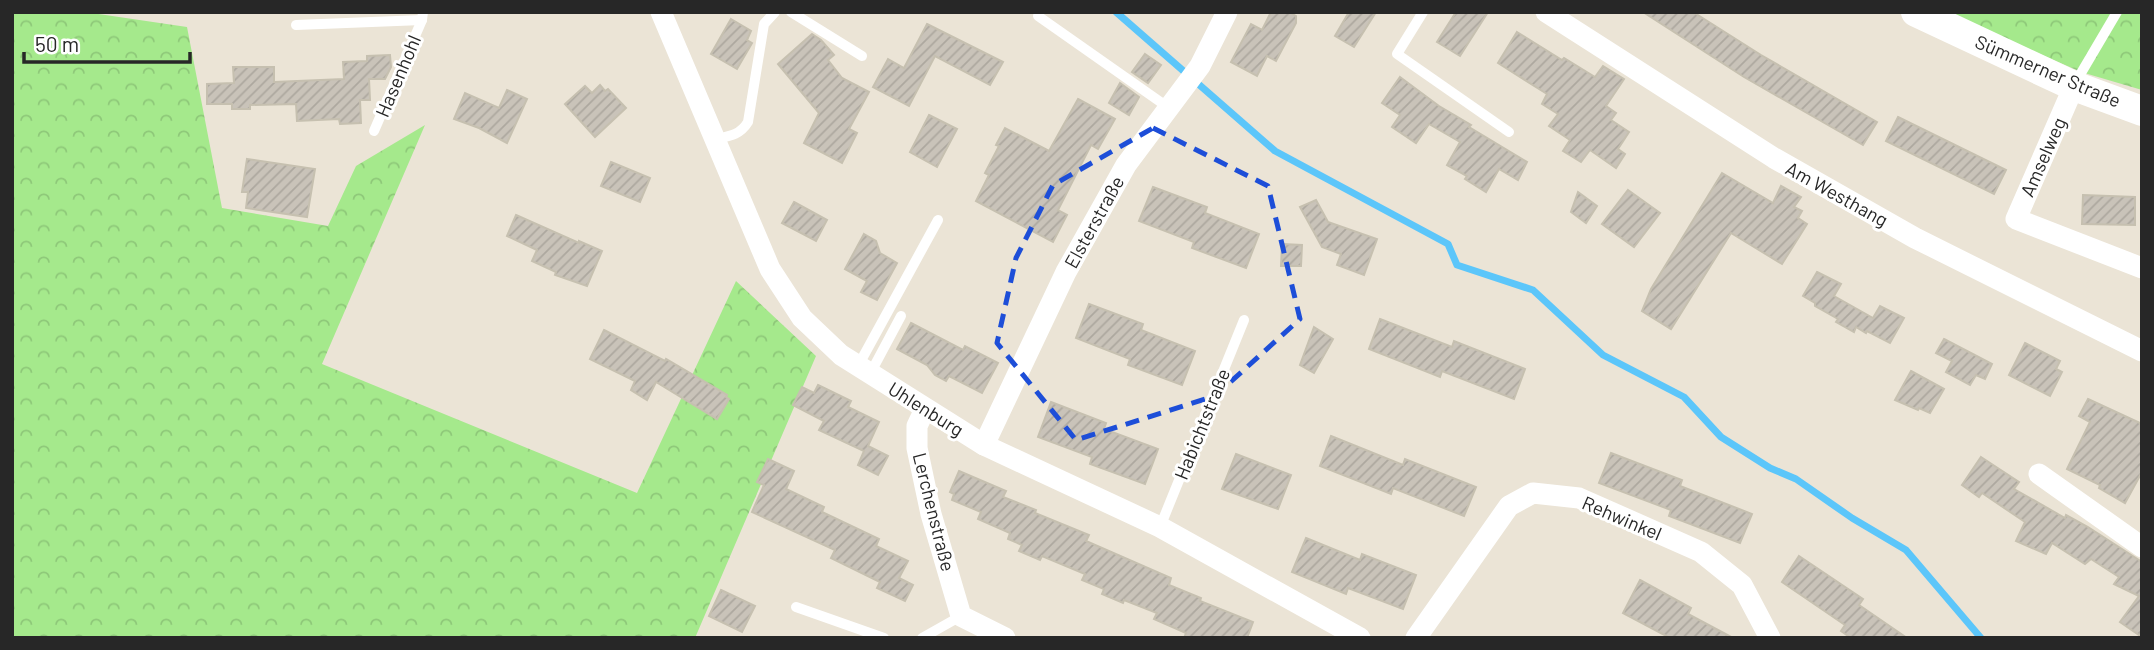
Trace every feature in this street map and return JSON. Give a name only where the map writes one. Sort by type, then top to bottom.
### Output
[{"type":"main road","name":"Sümmerner Straße","points":[[1916,12],[2074,86],[2142,111]]},
{"type":"street","name":"Uhlenburg","points":[[661,12],[770,270],[803,318],[841,355],[984,445],[1160,527],[1360,638]]},
{"type":"street","name":"Elsterstraße","points":[[984,445],[1066,272],[1125,165],[1200,66],[1227,12]]},
{"type":"street","name":"Am Westhang","points":[[1545,12],[1774,158],[1915,237],[2142,352]]},
{"type":"street","name":"Amselweg","points":[[2074,86],[2016,219],[2142,268]]},
{"type":"street","name":"Lerchenstraße","points":[[925,409],[917,426],[917,448],[931,514],[961,616]]},
{"type":"street","points":[[2039,474],[2142,547]]},
{"type":"street","name":"Rehwinkel","points":[[1416,638],[1508,506],[1533,493],[1579,498],[1701,552],[1742,585],[1770,638]]},
{"type":"street","points":[[961,616],[1005,638]]},
{"type":"lane","points":[[715,139],[735,135],[743,130],[748,122],[764,24],[775,12]]},
{"type":"lane","points":[[791,12],[862,56]]},
{"type":"lane","points":[[1423,12],[1397,54],[1509,132]]},
{"type":"lane","points":[[2074,86],[2116,12]]},
{"type":"lane","name":"Hasenhohl","points":[[296,25],[422,16],[374,131]]},
{"type":"lane","points":[[1038,16],[1174,102]]},
{"type":"lane","points":[[864,370],[938,220]]},
{"type":"lane","points":[[864,370],[901,316]]},
{"type":"lane","name":"Habichtstraße","points":[[1160,527],[1244,320]]},
{"type":"lane","points":[[796,607],[884,638]]},
{"type":"lane","points":[[922,638],[961,616]]},
{"type":"highlighted area","points":[[1153,128],[1268,186],[1300,319],[1215,396],[1076,440],[997,343],[1016,258],[1053,185]]},
{"type":"green space","points":[[12,12],[85,12],[187,27],[222,208],[328,226],[356,166],[425,125],[322,364],[637,493],[736,281],[816,356],[695,638],[12,638]]},
{"type":"green space","points":[[1945,12],[2142,12],[2142,90],[2081,72]]},
{"type":"building","points":[[1271,12],[1289,12],[1296,16],[1296,23],[1276,61],[1267,56],[1257,76],[1231,62],[1251,24],[1262,30]]},
{"type":"building","points":[[1349,12],[1376,12],[1354,47],[1335,36]]},
{"type":"building","points":[[1456,12],[1488,12],[1460,56],[1437,42]]},
{"type":"building","points":[[1643,12],[1693,12],[1877,122],[1863,145],[1744,77]]},
{"type":"building","points":[[731,19],[751,31],[747,40],[752,43],[737,69],[711,54]]},
{"type":"building","points":[[927,24],[1003,62],[990,85],[935,56],[909,106],[873,87],[888,59],[904,68]]},
{"type":"building","points":[[1517,32],[1595,77],[1603,66],[1624,79],[1606,106],[1616,113],[1611,120],[1629,132],[1618,149],[1625,154],[1616,168],[1590,150],[1581,162],[1563,151],[1570,140],[1549,126],[1558,114],[1542,104],[1547,94],[1498,63]]},
{"type":"building","points":[[812,34],[834,55],[828,60],[842,78],[869,92],[849,129],[857,133],[842,163],[804,143],[819,113],[778,64]]},
{"type":"building","points":[[1145,54],[1161,65],[1148,83],[1132,72]]},
{"type":"building","points":[[390,55],[391,67],[385,79],[369,79],[370,100],[360,100],[361,123],[340,124],[339,119],[297,121],[296,104],[250,105],[250,109],[232,109],[232,104],[207,104],[207,84],[234,83],[233,67],[274,67],[274,82],[344,79],[343,62],[367,61],[367,56]]},
{"type":"building","points":[[1400,77],[1439,106],[1471,125],[1469,127],[1527,162],[1518,180],[1499,169],[1486,192],[1465,179],[1467,176],[1447,165],[1460,142],[1429,124],[1416,143],[1392,127],[1400,115],[1382,103]]},
{"type":"building","points":[[1120,83],[1139,97],[1129,115],[1109,103]]},
{"type":"building","points":[[600,85],[605,91],[608,89],[626,108],[595,137],[565,104],[585,86],[592,93]]},
{"type":"building","points":[[507,90],[527,99],[507,143],[479,128],[454,119],[465,93],[499,108]]},
{"type":"building","points":[[1078,99],[1115,119],[1098,149],[1091,145],[1058,210],[1067,215],[1053,242],[976,201],[989,175],[985,173],[1005,128],[1049,151]]},
{"type":"building","points":[[929,115],[957,129],[937,167],[910,152]]},
{"type":"building","points":[[1898,117],[2006,170],[1994,194],[1886,141]]},
{"type":"building","points":[[247,159],[315,169],[307,217],[246,208],[248,192],[242,192]]},
{"type":"building","points":[[611,162],[650,178],[640,202],[601,186]]},
{"type":"building","points":[[1722,173],[1773,203],[1781,186],[1801,197],[1794,207],[1802,211],[1798,218],[1807,224],[1782,264],[1731,233],[1671,329],[1642,311],[1651,289]]},
{"type":"building","points":[[1153,187],[1207,207],[1205,213],[1259,234],[1246,268],[1192,248],[1194,242],[1139,221]]},
{"type":"building","points":[[1628,190],[1660,213],[1634,247],[1602,224]]},
{"type":"building","points":[[1578,192],[1597,206],[1586,223],[1571,212]]},
{"type":"building","points":[[2083,195],[2135,197],[2135,225],[2082,224]]},
{"type":"building","points":[[1316,200],[1328,222],[1377,239],[1364,275],[1337,265],[1341,254],[1322,247],[1300,207]]},
{"type":"building","points":[[794,202],[827,220],[816,241],[782,223]]},
{"type":"building","points":[[516,215],[602,251],[587,286],[555,275],[556,272],[532,261],[537,250],[507,236]]},
{"type":"building","points":[[864,234],[876,241],[880,253],[897,263],[877,300],[861,292],[867,281],[845,269]]},
{"type":"building","points":[[1282,244],[1302,245],[1301,266],[1281,266]]},
{"type":"building","points":[[1817,272],[1841,284],[1834,296],[1873,318],[1880,306],[1904,318],[1890,343],[1856,327],[1854,332],[1836,322],[1838,319],[1803,296]]},
{"type":"building","points":[[1089,304],[1143,324],[1141,330],[1195,351],[1182,385],[1128,365],[1130,359],[1076,338]]},
{"type":"building","points":[[1380,319],[1452,347],[1454,341],[1525,369],[1514,399],[1442,371],[1440,377],[1369,349]]},
{"type":"building","points":[[911,323],[963,350],[965,346],[998,363],[982,393],[949,376],[946,381],[935,375],[927,365],[897,349]]},
{"type":"building","points":[[1314,327],[1333,339],[1314,373],[1300,365]]},
{"type":"building","points":[[604,330],[665,361],[666,359],[727,395],[729,399],[717,419],[656,382],[647,400],[631,390],[635,381],[590,359]]},
{"type":"building","points":[[1944,339],[1992,364],[1985,379],[1976,375],[1970,385],[1946,372],[1952,361],[1936,353]]},
{"type":"building","points":[[2025,343],[2060,361],[2056,369],[2062,372],[2050,396],[2009,375]]},
{"type":"building","points":[[1911,371],[1944,389],[1930,413],[1895,400]]},
{"type":"building","points":[[818,385],[851,401],[848,407],[879,422],[868,446],[888,456],[878,475],[858,465],[864,451],[819,430],[824,421],[793,405],[802,387],[814,393]]},
{"type":"building","points":[[2088,399],[2142,424],[2142,472],[2125,503],[2099,488],[2100,485],[2067,469],[2090,422],[2079,416]]},
{"type":"building","points":[[1051,402],[1106,423],[1104,429],[1158,449],[1145,484],[1090,464],[1092,457],[1038,437]]},
{"type":"building","points":[[1331,436],[1403,465],[1405,459],[1476,487],[1464,516],[1393,488],[1391,494],[1320,466]]},
{"type":"building","points":[[1611,453],[1682,480],[1680,486],[1752,514],[1740,543],[1669,516],[1671,510],[1599,483]]},
{"type":"building","points":[[1236,454],[1291,475],[1278,509],[1222,489]]},
{"type":"building","points":[[1981,457],[2019,482],[2014,489],[2065,518],[2066,515],[2088,527],[2142,562],[2142,637],[2120,622],[2139,596],[2114,584],[2119,577],[2091,559],[2085,564],[2052,543],[2046,554],[2016,541],[2025,522],[1982,493],[1979,497],[1962,485]]},
{"type":"building","points":[[768,459],[794,471],[786,489],[824,507],[822,512],[879,539],[876,546],[908,561],[899,578],[913,585],[905,601],[877,588],[880,582],[831,558],[835,550],[752,512],[764,485],[757,482]]},
{"type":"building","points":[[959,471],[1006,491],[1003,497],[1036,510],[1035,513],[1089,535],[1086,541],[1171,578],[1169,585],[1201,598],[1200,601],[1253,622],[1247,638],[1184,638],[1186,633],[1154,619],[1157,613],[1102,594],[1104,589],[1082,580],[1085,574],[1042,556],[1040,560],[1019,551],[1022,545],[1008,539],[1010,533],[978,519],[981,512],[952,500],[954,494],[950,492]]},
{"type":"building","points":[[1306,538],[1360,560],[1362,554],[1416,575],[1403,609],[1348,588],[1346,594],[1292,572]]},
{"type":"building","points":[[1799,556],[1863,599],[1859,605],[1907,638],[1851,638],[1841,631],[1845,625],[1782,582]]},
{"type":"building","points":[[1640,580],[1691,608],[1688,614],[1733,638],[1670,638],[1623,613]]},
{"type":"building","points":[[721,590],[755,606],[742,632],[709,616]]},
{"type":"waterway","points":[[1116,12],[1275,151],[1448,244],[1457,265],[1533,290],[1603,355],[1684,397],[1721,437],[1770,468],[1796,479],[1852,518],[1906,550],[1981,638]]}]
